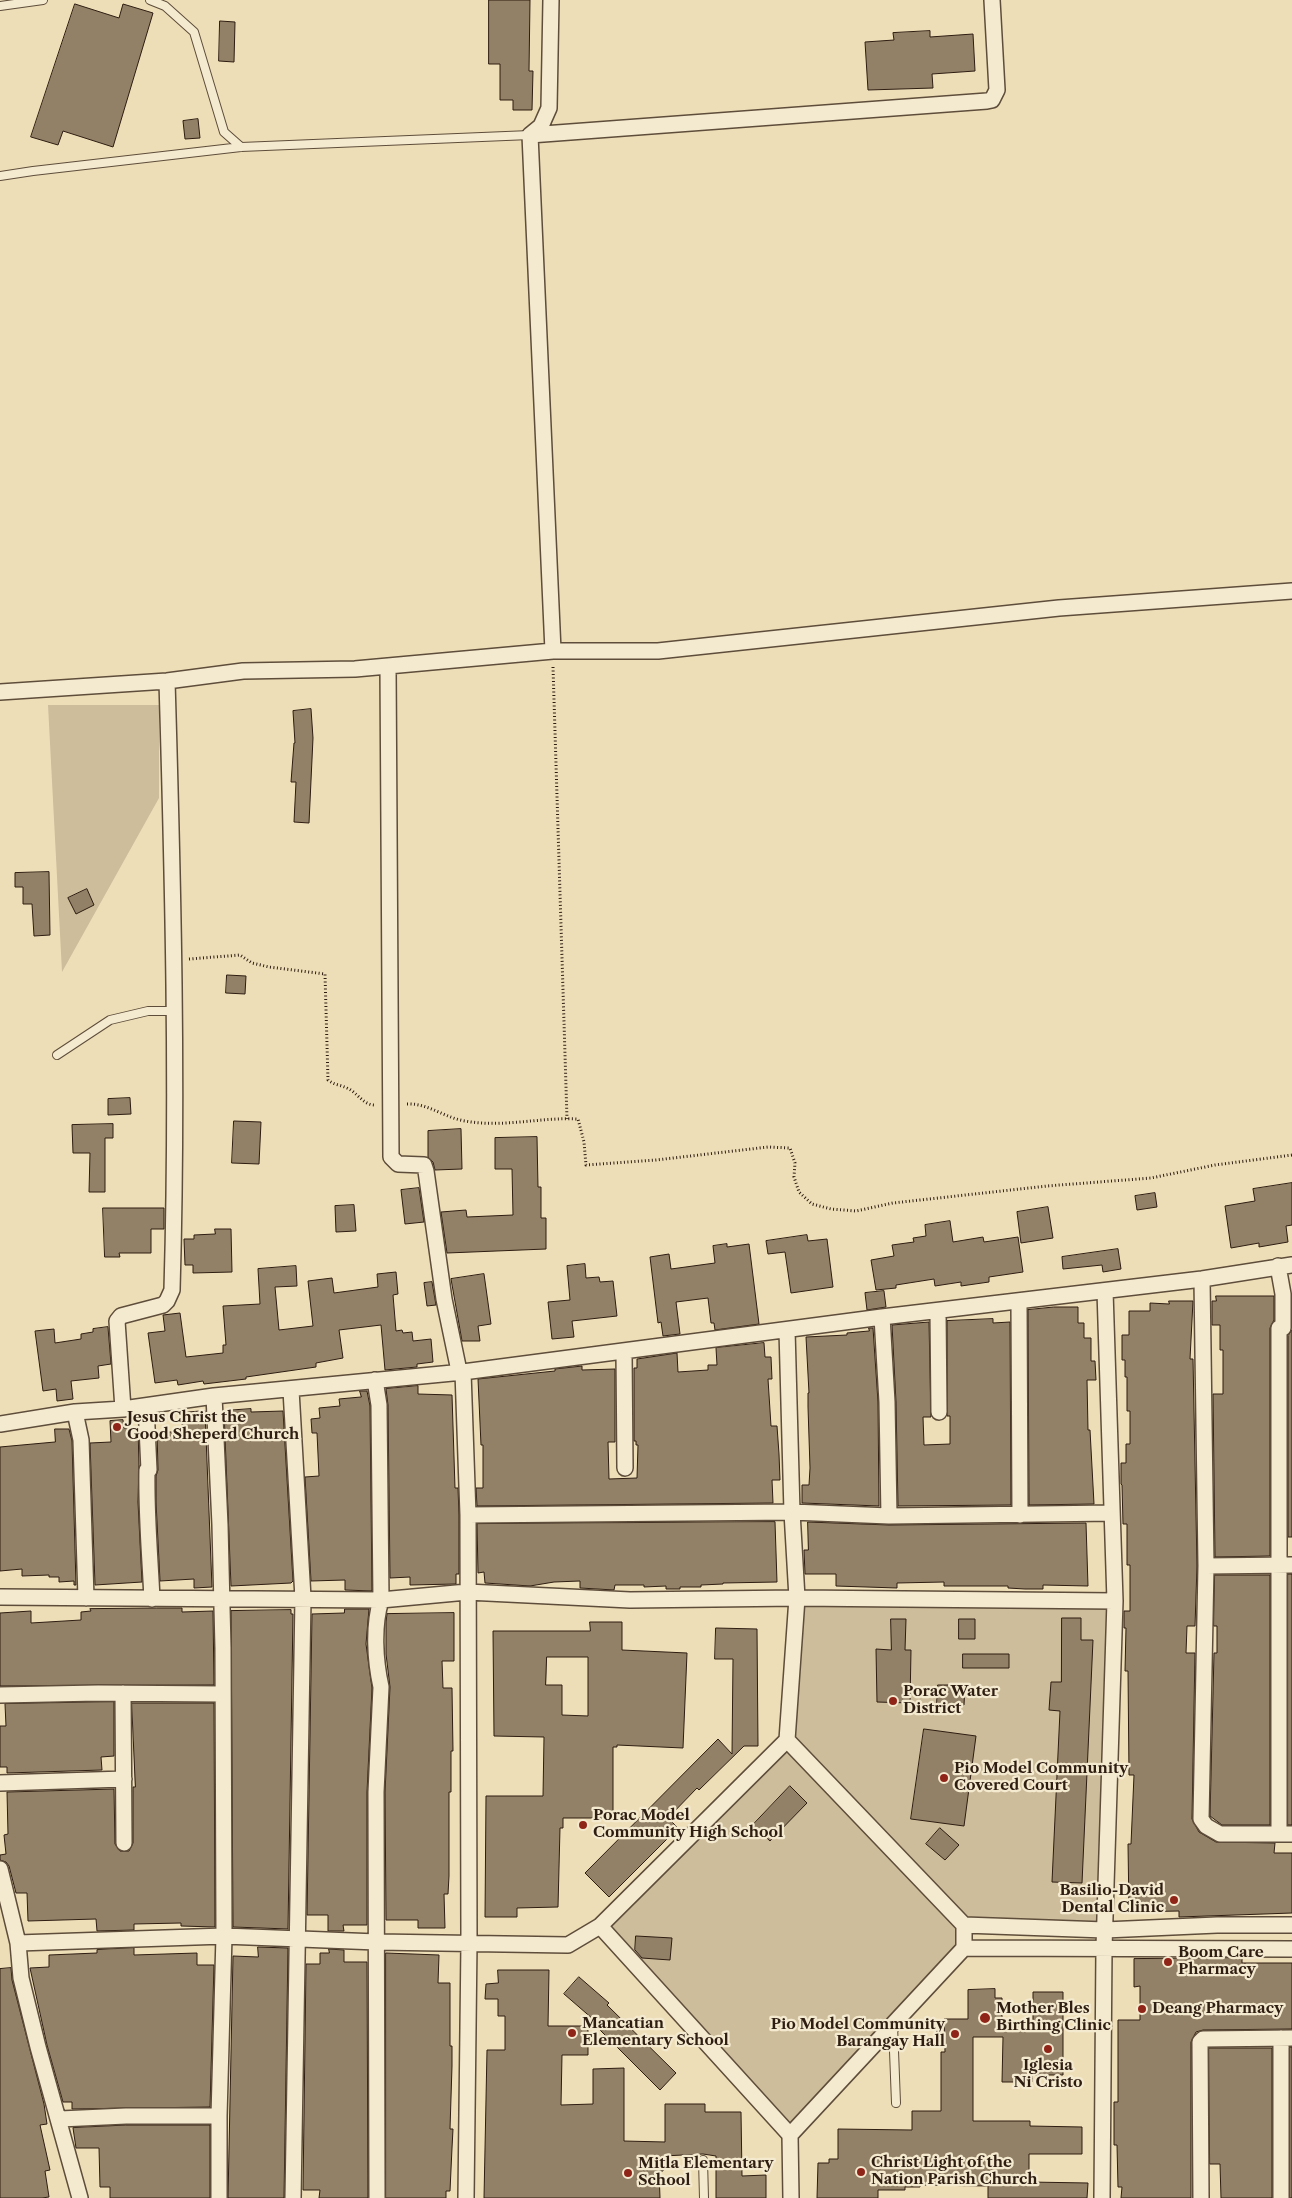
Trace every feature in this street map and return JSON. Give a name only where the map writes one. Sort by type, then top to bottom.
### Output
[{"type":"street","points":[[530,135],[541,126],[549,108],[551,0]]},
{"type":"street","points":[[530,135],[987,102],[992,100],[997,90],[992,0]]},
{"type":"street","points":[[530,135],[553,651]]},
{"type":"street","points":[[0,692],[167,681],[243,671],[355,669],[553,651],[658,651],[1059,608],[1292,590]]},
{"type":"street","points":[[388,666],[392,1157],[398,1164],[419,1163],[424,1165],[426,1171],[444,1298],[461,1372],[468,1515],[469,1942],[466,2198]]},
{"type":"street","points":[[123,1409],[117,1322],[121,1316],[163,1305],[172,1290],[175,1180],[175,960],[167,681]]},
{"type":"street","points":[[0,1424],[75,1412],[123,1409],[214,1396],[461,1372],[624,1352],[882,1317],[1202,1279],[1285,1266],[1282,1294],[1283,1328],[1279,1328],[1286,1565],[1286,1834],[1220,1834],[1206,1826],[1201,1819],[1206,1566],[1202,1279]]},
{"type":"street","points":[[1102,2198],[1104,1948],[1115,1601],[1104,1291]]},
{"type":"street","points":[[1019,1301],[1020,1515]]},
{"type":"street","points":[[938,1311],[939,1412]]},
{"type":"street","points":[[882,1317],[887,1402],[889,1516]]},
{"type":"street","points":[[18,1943],[224,1936],[377,1942],[568,1944],[600,1926],[787,1740],[797,1598],[792,1512],[787,1330]]},
{"type":"street","points":[[624,1352],[625,1468]]},
{"type":"street","points":[[375,1380],[379,1414],[381,1600],[376,1614],[377,1670],[381,1687],[376,1792],[377,2198]]},
{"type":"street","points":[[291,1390],[303,1598],[293,2198]]},
{"type":"street","points":[[214,1396],[222,1598],[221,1694],[224,1936],[219,2116],[219,2198]]},
{"type":"street","points":[[146,1406],[149,1470],[147,1470],[146,1509],[150,1533],[152,1598]]},
{"type":"street","points":[[75,1412],[81,1440],[86,1598]]},
{"type":"street","points":[[468,1515],[792,1512],[889,1516],[1112,1513]]},
{"type":"street","points":[[1206,1566],[1286,1565]]},
{"type":"street","points":[[0,1597],[381,1600],[467,1592],[630,1600],[797,1598],[1115,1601]]},
{"type":"street","points":[[123,1693],[124,1843]]},
{"type":"street","points":[[0,1695],[221,1694]]},
{"type":"street","points":[[787,1740],[964,1925],[964,1948],[790,2135]]},
{"type":"street","points":[[0,1783],[124,1779]]},
{"type":"street","points":[[0,1869],[18,1943],[21,1978],[80,2198]]},
{"type":"street","points":[[964,1925],[1105,1930],[1292,1925]]},
{"type":"street","points":[[600,1926],[790,2135],[791,2198]]},
{"type":"street","points":[[964,1948],[1292,1949]]},
{"type":"street","points":[[1201,2198],[1200,2042],[1203,2039],[1286,2038],[1281,2198]]},
{"type":"street","points":[[60,2119],[126,2116],[219,2116]]},
{"type":"lane","points":[[0,6],[43,0]]},
{"type":"lane","points":[[150,0],[165,6],[194,32],[224,132],[241,147]]},
{"type":"lane","points":[[0,176],[241,147],[530,135]]},
{"type":"lane","points":[[57,1055],[110,1020],[148,1011],[175,1011]]},
{"type":"lane","points":[[893,2023],[896,2103]]},
{"type":"lane","points":[[703,2160],[704,2198]]},
{"type":"path","points":[[553,651],[567,1119]]},
{"type":"path","points":[[175,960],[240,955],[252,963],[268,967],[324,974],[328,1080],[334,1085],[348,1088],[369,1105],[377,1105]]},
{"type":"path","points":[[401,1104],[424,1105],[445,1116],[466,1122],[524,1123],[578,1119],[584,1142],[586,1166],[768,1147],[790,1148],[795,1163],[794,1177],[799,1192],[812,1204],[831,1209],[856,1211],[894,1203],[1047,1186],[1151,1178],[1215,1165],[1292,1155]]},
{"type":"shaded area","points":[[48,705],[159,705],[159,798],[62,972]]},
{"type":"shaded area","points":[[797,1598],[1115,1601],[1105,1930],[964,1925],[964,1948],[790,2135],[600,1926],[787,1740]]},
{"type":"building","points":[[489,0],[530,0],[529,71],[533,71],[532,110],[513,110],[513,100],[500,100],[500,64],[489,64]]},
{"type":"building","points":[[75,4],[119,18],[123,4],[153,13],[113,147],[63,131],[58,145],[31,137]]},
{"type":"building","points":[[220,21],[235,22],[234,62],[219,61]]},
{"type":"building","points":[[930,31],[930,37],[973,34],[975,71],[932,74],[933,88],[868,90],[865,42],[894,40],[893,33]]},
{"type":"building","points":[[198,119],[200,138],[185,139],[183,121]]},
{"type":"building","points":[[311,709],[313,738],[309,823],[294,822],[296,782],[291,782],[295,743],[293,711]]},
{"type":"building","points":[[49,872],[50,935],[34,936],[32,904],[23,904],[23,887],[15,887],[15,873]]},
{"type":"building","points":[[87,889],[94,905],[76,914],[68,898]]},
{"type":"building","points":[[227,975],[246,976],[245,994],[226,993]]},
{"type":"building","points":[[130,1098],[131,1114],[108,1115],[108,1099]]},
{"type":"building","points":[[234,1121],[261,1122],[259,1164],[232,1163]]},
{"type":"building","points":[[113,1124],[113,1138],[105,1138],[105,1192],[89,1192],[90,1153],[73,1153],[72,1125]]},
{"type":"building","points":[[461,1129],[462,1169],[435,1170],[433,1162],[428,1157],[428,1131]]},
{"type":"building","points":[[537,1137],[538,1187],[541,1187],[541,1218],[546,1218],[546,1249],[447,1253],[441,1212],[466,1210],[467,1217],[513,1215],[512,1169],[495,1169],[495,1138]]},
{"type":"building","points":[[1292,1183],[1292,1225],[1286,1226],[1288,1242],[1259,1247],[1259,1243],[1231,1248],[1225,1206],[1255,1201],[1253,1189]]},
{"type":"building","points":[[419,1188],[424,1222],[405,1224],[401,1190]]},
{"type":"building","points":[[1155,1193],[1157,1207],[1137,1210],[1135,1196]]},
{"type":"building","points":[[354,1205],[356,1231],[336,1232],[335,1206]]},
{"type":"building","points":[[1048,1207],[1053,1238],[1021,1243],[1017,1212]]},
{"type":"building","points":[[103,1208],[164,1208],[164,1229],[151,1229],[151,1253],[119,1253],[120,1257],[105,1257]]},
{"type":"building","points":[[950,1221],[953,1242],[983,1237],[984,1242],[1018,1237],[1023,1272],[989,1277],[989,1282],[961,1286],[961,1282],[935,1286],[934,1279],[896,1285],[896,1288],[876,1290],[871,1260],[894,1256],[892,1245],[914,1242],[913,1238],[926,1236],[925,1225]]},
{"type":"building","points":[[215,1229],[231,1229],[232,1272],[193,1273],[193,1265],[185,1265],[184,1239],[194,1239],[194,1235],[215,1234]]},
{"type":"building","points":[[807,1235],[808,1241],[827,1239],[833,1287],[791,1293],[785,1252],[768,1254],[766,1241]]},
{"type":"building","points":[[727,1244],[727,1247],[749,1244],[759,1324],[715,1330],[714,1323],[711,1323],[708,1298],[676,1302],[680,1334],[663,1336],[661,1322],[658,1323],[650,1257],[669,1254],[671,1269],[715,1263],[713,1246]]},
{"type":"building","points":[[1118,1249],[1121,1269],[1103,1272],[1102,1265],[1063,1269],[1062,1257]]},
{"type":"building","points":[[585,1264],[586,1278],[599,1277],[600,1282],[613,1281],[617,1316],[572,1321],[574,1337],[552,1339],[548,1302],[570,1300],[567,1266]]},
{"type":"building","points":[[296,1266],[297,1286],[275,1287],[279,1330],[313,1326],[308,1281],[332,1278],[334,1293],[378,1287],[377,1274],[396,1272],[398,1294],[393,1295],[396,1331],[402,1330],[403,1333],[412,1332],[413,1341],[431,1339],[433,1362],[417,1364],[417,1367],[385,1370],[381,1325],[339,1330],[343,1358],[316,1363],[316,1367],[204,1384],[203,1381],[178,1385],[177,1380],[155,1383],[148,1333],[165,1331],[163,1315],[180,1313],[186,1357],[223,1353],[223,1345],[226,1345],[223,1306],[260,1304],[258,1269]]},
{"type":"building","points":[[484,1274],[491,1324],[478,1326],[480,1341],[462,1341],[451,1279]]},
{"type":"building","points":[[432,1282],[436,1305],[427,1306],[424,1283]]},
{"type":"building","points":[[884,1291],[886,1307],[867,1310],[865,1293]]},
{"type":"building","points":[[1216,1296],[1274,1296],[1274,1320],[1270,1328],[1270,1556],[1215,1557],[1213,1394],[1223,1394],[1223,1350],[1220,1350],[1220,1325],[1212,1325],[1212,1301],[1216,1301]]},
{"type":"building","points":[[1169,1301],[1193,1301],[1190,1359],[1193,1359],[1197,1566],[1195,1626],[1187,1626],[1186,1653],[1195,1653],[1192,1819],[1199,1832],[1216,1842],[1275,1843],[1274,1853],[1292,1853],[1292,1913],[1179,1917],[1179,1911],[1129,1912],[1128,1844],[1131,1844],[1134,1775],[1129,1775],[1128,1671],[1125,1671],[1126,1628],[1124,1628],[1124,1611],[1130,1611],[1130,1565],[1127,1565],[1127,1524],[1123,1524],[1121,1463],[1126,1463],[1126,1444],[1130,1444],[1130,1411],[1127,1411],[1127,1377],[1125,1377],[1125,1360],[1122,1360],[1122,1335],[1129,1335],[1129,1311],[1150,1311],[1150,1303],[1169,1304]]},
{"type":"building","points":[[1078,1307],[1078,1323],[1084,1323],[1084,1338],[1091,1338],[1091,1361],[1095,1361],[1096,1380],[1087,1380],[1088,1430],[1090,1430],[1094,1504],[1029,1505],[1028,1310]]},
{"type":"building","points":[[993,1319],[993,1323],[1010,1322],[1011,1505],[898,1506],[892,1325],[929,1322],[931,1417],[923,1417],[924,1445],[950,1444],[950,1416],[947,1416],[947,1321]]},
{"type":"building","points":[[108,1327],[111,1364],[98,1366],[99,1378],[71,1381],[73,1399],[57,1401],[56,1389],[43,1391],[35,1331],[54,1329],[55,1343],[81,1339],[81,1334],[93,1332],[93,1329]]},
{"type":"building","points":[[869,1328],[873,1328],[878,1402],[879,1506],[802,1503],[802,1485],[809,1485],[810,1468],[806,1337],[847,1335],[847,1333],[869,1331]]},
{"type":"building","points":[[1292,1330],[1292,1537],[1288,1537],[1288,1336]]},
{"type":"building","points":[[764,1343],[765,1357],[771,1357],[772,1379],[768,1379],[771,1426],[777,1426],[779,1454],[780,1480],[772,1480],[773,1503],[477,1506],[476,1488],[483,1488],[483,1445],[481,1445],[478,1379],[555,1371],[555,1369],[582,1366],[582,1370],[615,1369],[615,1442],[608,1442],[609,1479],[637,1478],[638,1445],[634,1441],[634,1368],[637,1368],[637,1359],[677,1353],[678,1372],[708,1370],[708,1365],[717,1365],[716,1348]]},
{"type":"building","points":[[418,1386],[418,1394],[452,1395],[455,1488],[458,1488],[459,1515],[459,1574],[456,1574],[456,1584],[410,1585],[410,1577],[390,1578],[388,1405],[386,1389]]},
{"type":"building","points":[[360,1391],[367,1391],[370,1406],[372,1591],[345,1590],[345,1580],[311,1581],[305,1477],[319,1476],[317,1433],[312,1433],[311,1419],[320,1418],[319,1408],[340,1406],[339,1399],[361,1397]]},
{"type":"building","points":[[251,1409],[251,1412],[283,1411],[293,1581],[291,1583],[231,1586],[224,1411]]},
{"type":"building","points":[[205,1411],[212,1587],[194,1588],[194,1579],[160,1581],[156,1502],[156,1476],[158,1470],[157,1432],[183,1432],[181,1413]]},
{"type":"building","points":[[123,1420],[124,1428],[138,1427],[138,1502],[142,1582],[95,1585],[90,1443],[111,1442],[110,1421]]},
{"type":"building","points":[[55,1429],[69,1429],[72,1441],[76,1585],[74,1585],[74,1581],[59,1582],[59,1577],[49,1577],[49,1575],[22,1576],[22,1569],[0,1571],[0,1447],[55,1442]]},
{"type":"building","points":[[775,1522],[777,1582],[723,1583],[701,1585],[701,1587],[680,1587],[680,1589],[666,1589],[666,1586],[615,1585],[614,1590],[580,1588],[580,1581],[554,1582],[530,1586],[485,1583],[484,1572],[478,1573],[477,1524]]},
{"type":"building","points":[[808,1522],[889,1525],[1086,1523],[1088,1586],[1043,1585],[1043,1589],[1025,1589],[1008,1588],[1008,1586],[944,1586],[944,1582],[897,1583],[897,1588],[836,1586],[836,1574],[805,1574],[804,1550],[808,1550]]},
{"type":"building","points":[[1288,1574],[1292,1574],[1292,1825],[1288,1825]]},
{"type":"building","points":[[1215,1575],[1270,1575],[1270,1825],[1222,1825],[1210,1816],[1214,1653],[1217,1653],[1217,1626],[1214,1626]]},
{"type":"building","points":[[182,1608],[182,1612],[213,1611],[214,1685],[0,1686],[0,1613],[31,1611],[31,1623],[81,1620],[81,1612],[91,1611],[90,1609]]},
{"type":"building","points":[[345,1609],[369,1609],[366,1644],[372,1688],[367,1792],[367,1925],[343,1925],[344,1931],[328,1931],[328,1915],[307,1915],[312,1614],[344,1613]]},
{"type":"building","points":[[291,1610],[291,1614],[293,1614],[288,1929],[233,1927],[231,1611]]},
{"type":"building","points":[[454,1613],[454,1661],[442,1661],[443,1688],[452,1688],[453,1751],[451,1751],[451,1792],[449,1792],[448,1894],[444,1894],[445,1928],[418,1928],[418,1920],[386,1920],[385,1792],[390,1687],[386,1654],[386,1622],[387,1614]]},
{"type":"building","points":[[1062,1618],[1081,1618],[1081,1640],[1093,1640],[1082,1883],[1052,1882],[1060,1711],[1049,1710],[1051,1682],[1061,1682]]},
{"type":"building","points":[[891,1619],[906,1619],[905,1650],[911,1650],[910,1703],[877,1702],[876,1649],[891,1650]]},
{"type":"building","points":[[959,1619],[975,1619],[975,1639],[959,1639]]},
{"type":"building","points":[[590,1622],[622,1622],[622,1650],[687,1653],[683,1748],[617,1745],[617,1747],[613,1747],[613,1818],[563,1818],[563,1828],[560,1828],[558,1907],[517,1908],[517,1917],[485,1917],[486,1796],[543,1796],[544,1737],[494,1736],[493,1631],[590,1631]],"holes":[[[547,1657],[588,1657],[588,1716],[562,1715],[562,1685],[546,1685]]]},
{"type":"building","points":[[716,1628],[757,1629],[758,1746],[744,1746],[699,1790],[697,1788],[668,1818],[678,1828],[609,1897],[585,1873],[718,1739],[732,1754],[733,1659],[715,1659]]},
{"type":"building","points":[[963,1654],[1009,1654],[1009,1668],[963,1668]]},
{"type":"building","points":[[938,1685],[965,1685],[964,1705],[937,1704]]},
{"type":"building","points":[[114,1702],[114,1756],[101,1757],[102,1770],[7,1773],[7,1767],[0,1767],[0,1726],[6,1726],[5,1704]]},
{"type":"building","points":[[132,1703],[214,1703],[215,1927],[181,1926],[181,1923],[134,1924],[134,1930],[97,1931],[96,1919],[28,1921],[27,1893],[16,1893],[9,1866],[6,1862],[0,1860],[0,1855],[6,1854],[4,1835],[8,1834],[7,1792],[114,1789],[115,1844],[120,1851],[129,1851],[133,1843],[133,1787],[135,1787]]},
{"type":"building","name":"Pio Model Community Covered Court","points":[[924,1729],[976,1736],[964,1826],[911,1819]]},
{"type":"building","points":[[790,1786],[807,1803],[770,1841],[753,1825]]},
{"type":"building","points":[[940,1828],[959,1845],[945,1860],[926,1844]]},
{"type":"building","points":[[636,1936],[672,1938],[670,1960],[642,1958],[635,1950]]},
{"type":"building","points":[[258,1947],[288,1948],[284,2198],[228,2198],[233,1956],[258,1957]]},
{"type":"building","points":[[134,1948],[134,1955],[197,1953],[197,1965],[214,1965],[210,2107],[72,2109],[72,2102],[63,2102],[47,2045],[30,1968],[49,1967],[49,1955],[97,1953],[97,1950]]},
{"type":"building","points":[[329,1949],[344,1950],[344,1962],[367,1962],[368,2198],[319,2198],[320,2190],[303,2190],[306,1964],[320,1964],[320,1953],[329,1953]]},
{"type":"building","points":[[386,1953],[439,1955],[438,1983],[450,1983],[450,2046],[452,2046],[452,2066],[450,2129],[453,2129],[450,2191],[446,2191],[446,2198],[386,2198]]},
{"type":"building","points":[[1242,1958],[1242,1963],[1292,1963],[1292,2029],[1203,2030],[1196,2032],[1191,2042],[1191,2198],[1121,2198],[1122,2187],[1118,2187],[1117,2145],[1114,2145],[1114,2102],[1118,2102],[1118,2020],[1140,2020],[1140,1986],[1134,1987],[1134,1959]]},
{"type":"building","points":[[11,1968],[12,1980],[44,2104],[47,2124],[40,2125],[50,2170],[45,2171],[49,2197],[0,2198],[0,1969]]},
{"type":"building","name":"Mitla Elementary School","points":[[498,1970],[549,1970],[548,2026],[588,2026],[588,2055],[562,2055],[561,2105],[593,2104],[593,2069],[624,2068],[624,2141],[665,2142],[665,2104],[705,2104],[705,2112],[741,2112],[742,2176],[766,2175],[766,2198],[716,2198],[716,2156],[703,2154],[663,2156],[663,2171],[659,2171],[660,2198],[484,2198],[487,2050],[505,2050],[505,2016],[498,2016],[498,1999],[485,1999],[486,1984],[498,1983]]},
{"type":"building","points":[[579,1977],[609,2003],[607,2005],[676,2073],[660,2090],[596,2026],[601,2026],[564,1994]]},
{"type":"building","points":[[995,1989],[995,1998],[1002,1998],[1002,2023],[1033,2023],[1033,1992],[1063,1992],[1063,2075],[1032,2075],[1032,2082],[1002,2082],[1003,2037],[973,2037],[973,2121],[1030,2121],[1030,2126],[1082,2127],[1082,2154],[1029,2154],[1029,2182],[1088,2183],[1087,2198],[988,2198],[988,2186],[920,2185],[920,2187],[905,2187],[905,2190],[878,2190],[878,2198],[817,2198],[818,2163],[829,2163],[829,2159],[838,2159],[838,2129],[912,2130],[912,2111],[941,2111],[941,2052],[945,2052],[944,2019],[968,2019],[968,1990]]},
{"type":"building","points":[[1290,2047],[1292,2047],[1292,2198],[1290,2198]]},
{"type":"building","points":[[1209,2048],[1272,2048],[1272,2198],[1221,2198],[1220,2164],[1210,2164]]},
{"type":"building","points":[[126,2125],[210,2125],[210,2198],[110,2198],[110,2187],[100,2187],[99,2148],[76,2148],[73,2128]]},
{"type":"place","name":"Jesus Christ the Good Sheperd Church","points":[[117,1427]]},
{"type":"place","name":"Porac Water District","points":[[893,1701]]},
{"type":"place","name":"Pio Model Community Covered Court","points":[[944,1778]]},
{"type":"place","name":"Porac Model Community High School","points":[[583,1825]]},
{"type":"place","name":"Basilio-David Dental Clinic","points":[[1174,1900]]},
{"type":"place","name":"Boom Care Pharmacy","points":[[1168,1962]]},
{"type":"place","name":"Deang Pharmacy","points":[[1142,2009]]},
{"type":"place","name":"Mother Bles Birthing Clinic","points":[[985,2018]]},
{"type":"place","name":"Mancatian Elementary School","points":[[572,2033]]},
{"type":"place","name":"Pio Model Community Barangay Hall","points":[[955,2034]]},
{"type":"place","name":"Iglesia Ni Cristo","points":[[1048,2049]]},
{"type":"place","name":"Christ Light of the Nation Parish Church","points":[[861,2172]]},
{"type":"place","name":"Mitla Elementary School","points":[[628,2173]]}]
